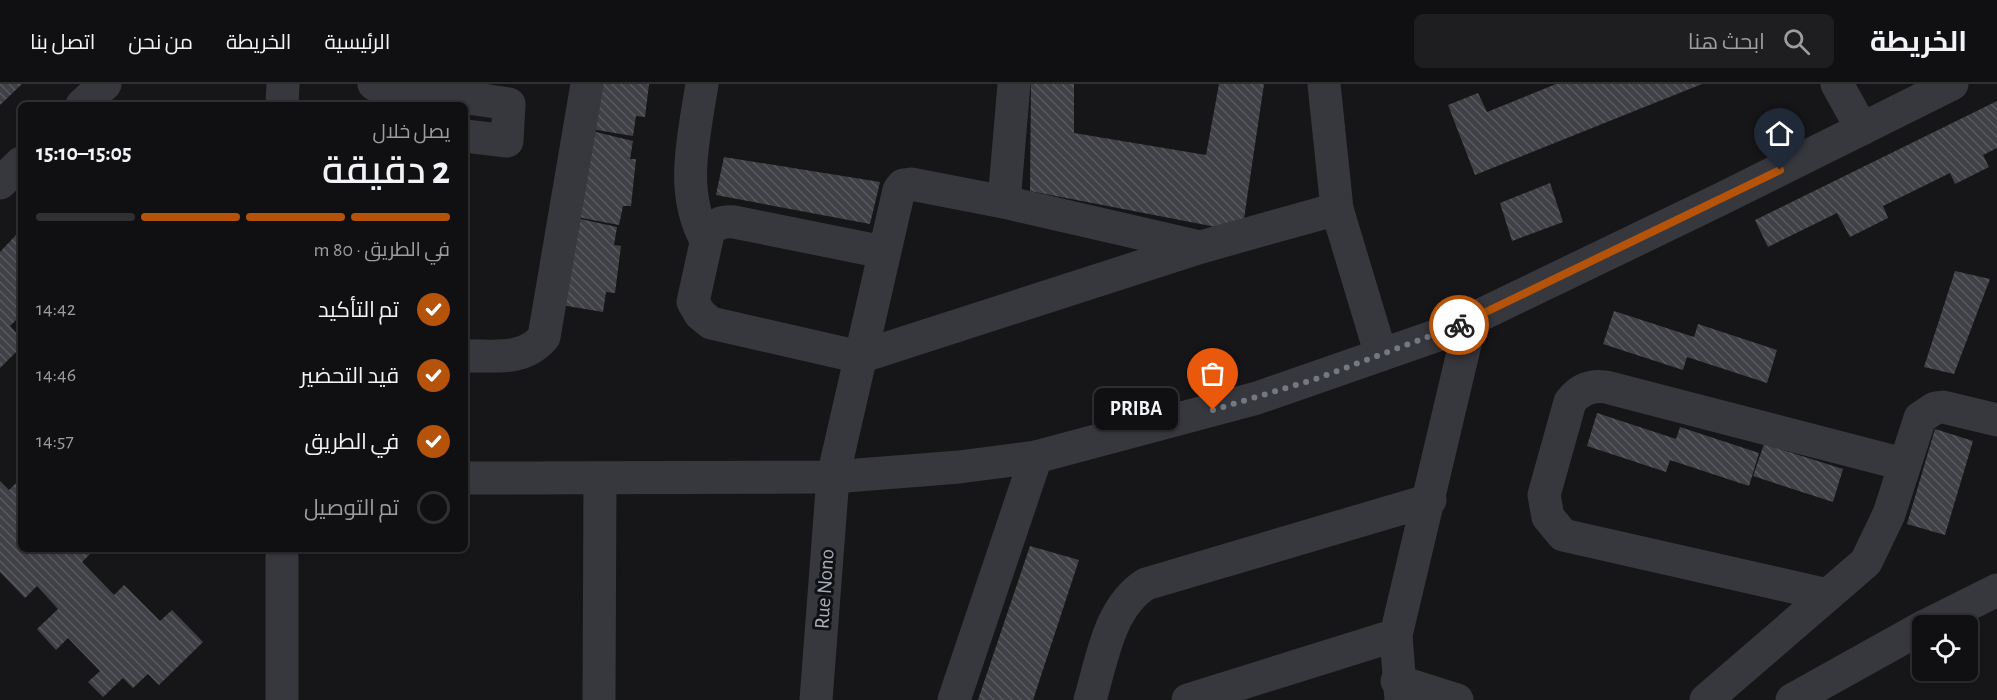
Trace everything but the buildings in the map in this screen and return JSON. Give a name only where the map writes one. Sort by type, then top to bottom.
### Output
[{"type":"street","points":[[85,102],[105,84]]},
{"type":"street","points":[[282,102],[283,84]]},
{"type":"street","points":[[374,84],[509,104],[507,141],[468,136]]},
{"type":"street","points":[[468,356],[516,355],[533,350],[544,337],[586,84]]},
{"type":"street","points":[[702,84],[692,152],[690,194],[696,221],[706,240]]},
{"type":"street","points":[[1014,84],[1004,202],[1201,247]]},
{"type":"street","points":[[1324,84],[1337,209],[1381,355]]},
{"type":"street","points":[[1837,84],[1862,129]]},
{"type":"street","points":[[468,478],[833,477],[959,467],[1036,457],[1257,398],[1441,334],[1953,84]]},
{"type":"street","points":[[0,183],[18,166]]},
{"type":"street","name":"Rue Nono","points":[[816,700],[833,477],[899,190],[903,185],[911,184],[1004,202]]},
{"type":"street","points":[[883,252],[727,222],[710,229],[706,240],[693,294],[696,308],[705,319],[860,357],[1201,247],[1337,209]]},
{"type":"street","points":[[1457,700],[1399,691],[1396,635],[1472,319]]},
{"type":"street","points":[[1828,595],[1563,535],[1548,517],[1544,495],[1570,402],[1590,387],[1606,387],[1903,464]]},
{"type":"street","points":[[1706,700],[1866,562],[1889,513],[1917,423],[1935,408],[1950,408],[1997,420]]},
{"type":"street","points":[[954,700],[1036,457]]},
{"type":"street","points":[[599,700],[600,478]]},
{"type":"street","points":[[1090,700],[1118,614],[1135,591],[1146,584],[1430,500]]},
{"type":"street","points":[[282,552],[282,700]]},
{"type":"street","points":[[1946,615],[1997,590]]},
{"type":"street","points":[[1792,700],[1912,633]]},
{"type":"street","points":[[1188,700],[1396,635]]},
{"type":"way so far","points":[[1213,410],[1316,379],[1441,334],[1459,325]]},
{"type":"place","name":"PRIBA","points":[[1213,410]]},
{"type":"route","points":[[1459,325],[1780,170]]}]
